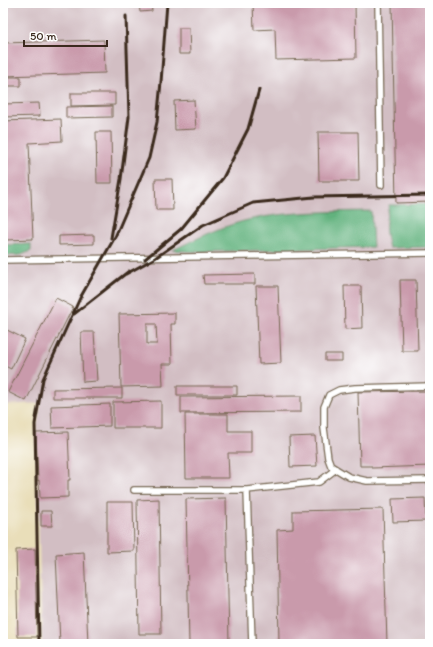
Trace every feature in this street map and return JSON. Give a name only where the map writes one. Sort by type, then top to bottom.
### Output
[{"type":"lane","points":[[378,3],[380,185]]},
{"type":"lane","points":[[3,260],[430,253]]},
{"type":"lane","points":[[430,386],[355,388],[339,390],[329,395],[324,407],[324,428],[328,458],[331,466],[349,478],[367,481],[430,480]]},
{"type":"lane","points":[[134,490],[247,490],[319,482],[336,469]]},
{"type":"lane","points":[[247,490],[252,644]]},
{"type":"shaded area","points":[[3,3],[430,3],[430,644],[42,644],[36,431],[41,403],[3,405]]},
{"type":"green space","points":[[430,204],[430,247],[389,248],[386,236],[386,226],[389,205]]},
{"type":"green space","points":[[371,211],[373,247],[195,252],[173,250],[221,228],[267,216],[296,213]]},
{"type":"green space","points":[[31,244],[31,251],[21,255],[3,256],[3,245]]},
{"type":"building","points":[[139,3],[151,3],[152,11],[140,12]]},
{"type":"building","points":[[253,3],[355,3],[356,58],[276,60],[275,29],[254,30]]},
{"type":"building","points":[[392,3],[430,3],[430,202],[396,203]]},
{"type":"building","points":[[179,28],[189,28],[190,54],[179,54]]},
{"type":"building","points":[[104,40],[105,73],[3,76],[3,43]]},
{"type":"building","points":[[3,77],[21,77],[21,86],[3,86]]},
{"type":"building","points":[[71,93],[115,93],[115,105],[71,106]]},
{"type":"building","points":[[194,100],[196,129],[175,130],[174,101]]},
{"type":"building","points":[[39,103],[40,116],[3,117],[3,104]]},
{"type":"building","points":[[112,106],[112,117],[66,118],[66,107]]},
{"type":"building","points":[[61,119],[62,141],[29,143],[33,239],[6,240],[3,121]]},
{"type":"building","points":[[96,132],[111,132],[112,183],[97,183]]},
{"type":"building","points":[[318,132],[358,132],[359,181],[319,181]]},
{"type":"building","points":[[155,179],[172,179],[173,210],[156,210]]},
{"type":"building","points":[[94,235],[94,244],[59,245],[59,236]]},
{"type":"building","points":[[255,274],[255,284],[204,284],[203,275]]},
{"type":"building","points":[[400,280],[416,280],[418,351],[402,351]]},
{"type":"building","points":[[256,286],[278,286],[281,363],[259,364]]},
{"type":"building","points":[[344,286],[361,286],[362,328],[345,329]]},
{"type":"building","points":[[56,298],[73,307],[26,401],[8,392]]},
{"type":"building","points":[[175,313],[175,324],[171,324],[172,364],[162,364],[163,386],[121,387],[119,314]],"holes":[[[147,324],[156,324],[157,344],[147,344]]]},
{"type":"building","points":[[7,330],[25,339],[11,369],[3,365],[3,339]]},
{"type":"building","points":[[81,332],[94,332],[97,381],[83,382]]},
{"type":"building","points":[[325,354],[342,354],[342,361],[325,361]]},
{"type":"building","points":[[177,386],[237,386],[237,395],[177,395]]},
{"type":"building","points":[[122,388],[122,398],[53,398],[53,389]]},
{"type":"building","points":[[430,391],[430,466],[372,468],[372,466],[360,466],[358,392]]},
{"type":"building","points":[[301,396],[301,412],[181,413],[181,397]]},
{"type":"building","points":[[161,401],[161,428],[113,428],[113,402]]},
{"type":"building","points":[[110,404],[110,426],[52,428],[51,406]]},
{"type":"building","points":[[185,414],[228,414],[228,431],[251,431],[251,453],[228,453],[229,478],[186,478]]},
{"type":"building","points":[[68,432],[70,480],[68,480],[68,497],[40,498],[36,433]]},
{"type":"building","points":[[315,436],[317,466],[290,467],[289,437]]},
{"type":"building","points":[[226,498],[229,644],[189,644],[186,499]]},
{"type":"building","points":[[425,498],[426,521],[393,522],[392,499]]},
{"type":"building","points":[[159,499],[161,634],[139,634],[137,500]]},
{"type":"building","points":[[107,502],[133,502],[134,551],[107,552]]},
{"type":"building","points":[[383,509],[387,644],[279,644],[277,530],[293,529],[293,511]]},
{"type":"building","points":[[41,511],[51,511],[52,526],[41,526]]},
{"type":"building","points":[[35,549],[37,637],[18,637],[16,550]]},
{"type":"building","points":[[84,552],[88,644],[60,644],[56,554]]},
{"type":"railway","points":[[39,644],[35,424],[43,379],[80,298],[115,237],[149,158],[157,122],[167,3]]},
{"type":"railway","points":[[111,238],[121,179],[129,117],[126,16]]},
{"type":"railway","points":[[145,259],[181,229],[223,178],[248,129],[259,90]]},
{"type":"railway","points":[[126,274],[155,258],[203,225],[253,203],[314,197],[430,195]]},
{"type":"railway","points":[[74,314],[129,271]]}]
